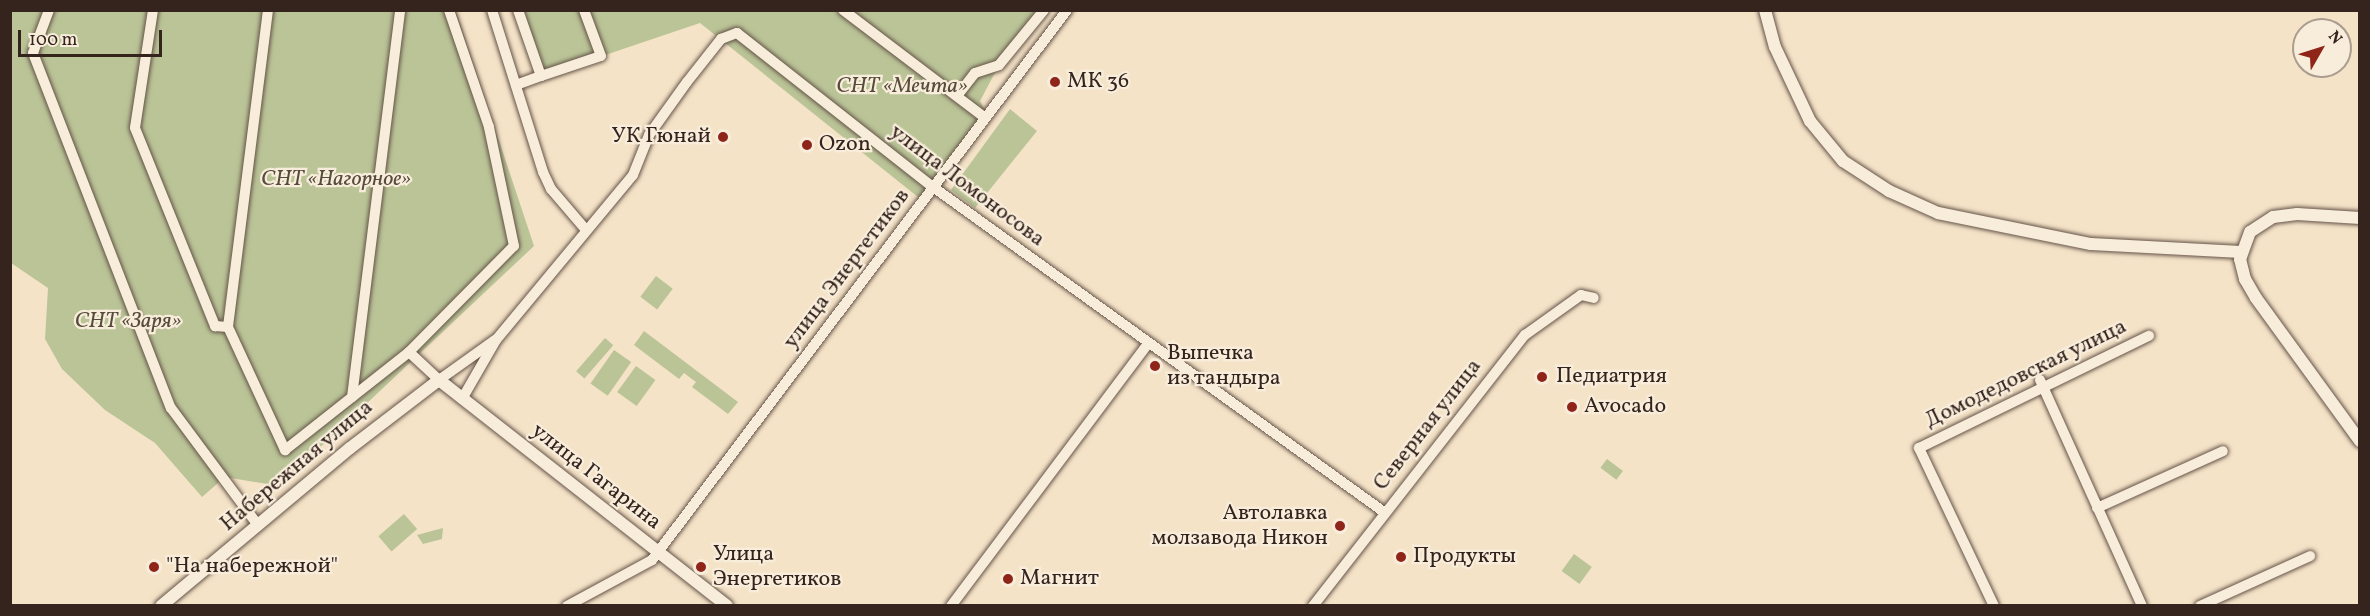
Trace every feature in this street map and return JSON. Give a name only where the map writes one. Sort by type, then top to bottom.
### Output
[{"type":"street","points":[[49,10],[33,53],[171,408],[258,525]]},
{"type":"street","points":[[153,10],[135,128],[215,326],[228,327]]},
{"type":"street","points":[[268,10],[228,327],[285,450],[409,352],[514,246],[489,127],[449,10]]},
{"type":"street","points":[[352,397],[400,10]]},
{"type":"street","points":[[492,10],[547,181],[586,230]]},
{"type":"street","points":[[518,10],[541,76]]},
{"type":"street","points":[[516,85],[601,56],[584,10]]},
{"type":"street","points":[[843,10],[984,117]]},
{"type":"street","points":[[957,96],[975,73],[999,65],[1044,10]]},
{"type":"street","name":"улица Энергетиков","points":[[567,606],[642,566],[658,552],[984,117],[1067,10]]},
{"type":"street","points":[[1765,10],[1775,47],[1810,121],[1843,161],[1889,190],[1938,213],[2091,244],[2241,252]]},
{"type":"street","name":"улица Ломоносова","points":[[586,230],[633,175],[649,135],[728,34],[737,33],[933,187],[1384,512]]},
{"type":"street","points":[[2360,218],[2297,214],[2273,217],[2250,232],[2241,252],[2248,286],[2360,441]]},
{"type":"street","name":"Набережная улица","points":[[462,399],[477,377],[496,340],[586,230]]},
{"type":"street","name":"Северная улица","points":[[1313,606],[1384,512],[1525,335],[1581,295],[1593,298]]},
{"type":"street","name":"Домодедовская улица","points":[[1994,606],[1919,447],[2042,385],[2149,336]]},
{"type":"street","name":"Набережная улица","points":[[162,606],[258,525],[439,380],[496,340]]},
{"type":"street","points":[[951,606],[1148,344]]},
{"type":"street","points":[[409,352],[439,380]]},
{"type":"street","points":[[462,363],[473,366],[477,377]]},
{"type":"street","name":"улица Гагарина","points":[[439,380],[727,606]]},
{"type":"street","points":[[2042,385],[2142,606]]},
{"type":"street","points":[[2097,508],[2223,451]]},
{"type":"street","points":[[2200,606],[2310,556]]},
{"type":"green space","name":"СНТ «Нагорное»","points":[[10,11],[456,11],[534,246],[279,486],[225,477],[202,497],[155,443],[105,410],[62,369],[45,339],[48,288],[11,263]]},
{"type":"green space","name":"СНТ «Мечта»","points":[[515,11],[1044,11],[999,65],[980,101],[988,116],[923,201],[700,23],[537,78]]},
{"type":"green space","points":[[1010,109],[1037,131],[975,208],[951,190]]},
{"type":"green space","points":[[656,276],[673,289],[657,309],[640,297]]},
{"type":"green space","points":[[644,331],[738,402],[728,414],[692,387],[696,382],[684,373],[679,379],[634,345]]},
{"type":"green space","points":[[605,338],[613,345],[584,378],[576,371]]},
{"type":"green space","points":[[614,350],[631,362],[608,396],[590,384]]},
{"type":"green space","points":[[636,366],[655,380],[637,406],[617,392]]},
{"type":"green space","points":[[1607,459],[1623,471],[1616,480],[1600,468]]},
{"type":"green space","points":[[404,514],[417,529],[391,551],[378,536]]},
{"type":"green space","points":[[443,528],[442,539],[423,544],[417,535]]},
{"type":"green space","points":[[1574,554],[1592,567],[1579,584],[1562,571]]},
{"type":"place","name":"МК 36","points":[[1055,82]]},
{"type":"place","name":"УК Гюнай","points":[[723,137]]},
{"type":"place","name":"Ozon","points":[[807,145]]},
{"type":"place","name":"Выпечка из тандыра","points":[[1155,366]]},
{"type":"place","name":"Педиатрия","points":[[1542,377]]},
{"type":"place","name":"Avocado","points":[[1572,407]]},
{"type":"place","name":"Автолавка молзавода Никон","points":[[1340,526]]},
{"type":"place","name":"Продукты","points":[[1401,557]]},
{"type":"place","name":"\"На набережной\"","points":[[154,567]]},
{"type":"place","name":"Улица Энергетиков","points":[[701,567]]},
{"type":"place","name":"Магнит","points":[[1008,579]]},
{"type":"park label","name":"СНТ «Заря»","points":[[128,322]]}]
